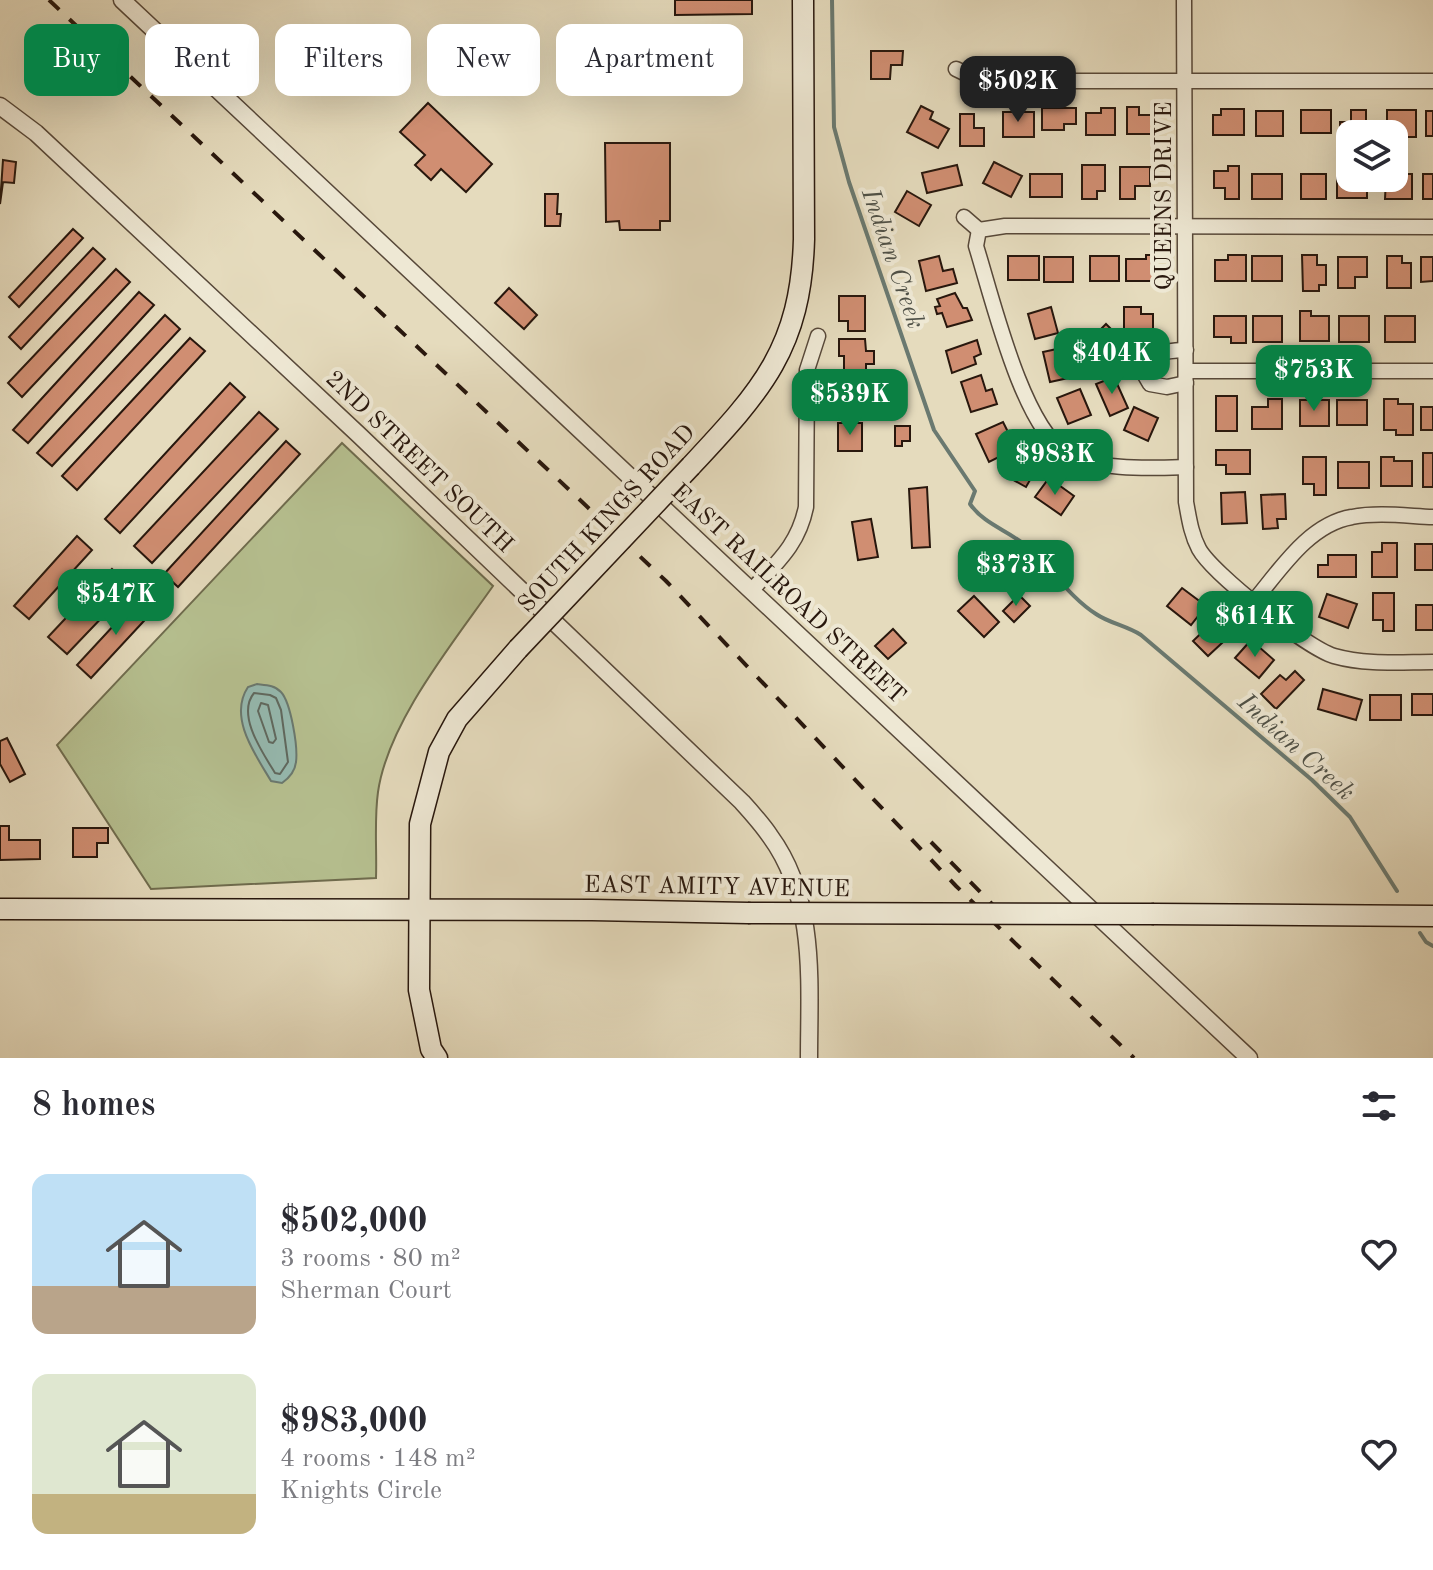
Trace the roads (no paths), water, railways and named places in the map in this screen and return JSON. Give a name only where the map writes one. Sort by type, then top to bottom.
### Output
[{"type":"main road","name":"SOUTH KINGS ROAD","points":[[437,1058],[431,1049],[419,990],[419,910],[420,824],[439,752],[457,719],[518,649],[743,411],[767,380],[784,349],[797,310],[803,274],[803,0]]},
{"type":"main road","name":"EAST AMITY AVENUE","points":[[0,909],[1433,916]]},
{"type":"street","name":"EAST RAILROAD STREET","points":[[122,0],[1249,1058]]},
{"type":"street","name":"QUEENS DRIVE","points":[[1184,0],[1186,502],[1191,528],[1200,550],[1217,571],[1308,642],[1331,655],[1355,661],[1433,662]]},
{"type":"street","points":[[956,69],[981,81],[1433,81]]},
{"type":"street","name":"2ND STREET SOUTH","points":[[0,106],[36,133],[254,336],[742,802],[772,837],[791,874],[802,907],[808,942],[809,1058]]},
{"type":"street","points":[[964,217],[979,230],[1005,226],[1433,227]]},
{"type":"street","points":[[979,230],[976,246],[1022,390],[1051,442],[1067,454],[1097,463],[1186,467]]},
{"type":"street","points":[[751,591],[792,545],[802,528],[806,507],[807,370],[818,336]]},
{"type":"street","points":[[1186,350],[1166,351],[1149,359],[1143,372],[1150,384],[1167,387],[1186,377],[1433,371]]},
{"type":"street","points":[[1254,601],[1306,540],[1324,528],[1350,517],[1433,517]]},
{"type":"water","points":[[257,684],[279,690],[291,715],[296,762],[291,774],[282,783],[271,781],[251,747],[242,723],[243,699],[248,687]]},
{"type":"waterway","name":"Indian Creek","points":[[832,0],[834,127],[849,182],[934,430],[975,491],[970,504],[982,517],[1025,545],[1086,607],[1141,635],[1312,780],[1350,817],[1397,891]]},
{"type":"waterway","name":"Indian Creek","points":[[1420,933],[1433,946]]},
{"type":"railway","points":[[49,0],[666,581],[956,886],[1134,1058]]},
{"type":"railway","points":[[931,842],[998,910]]}]
